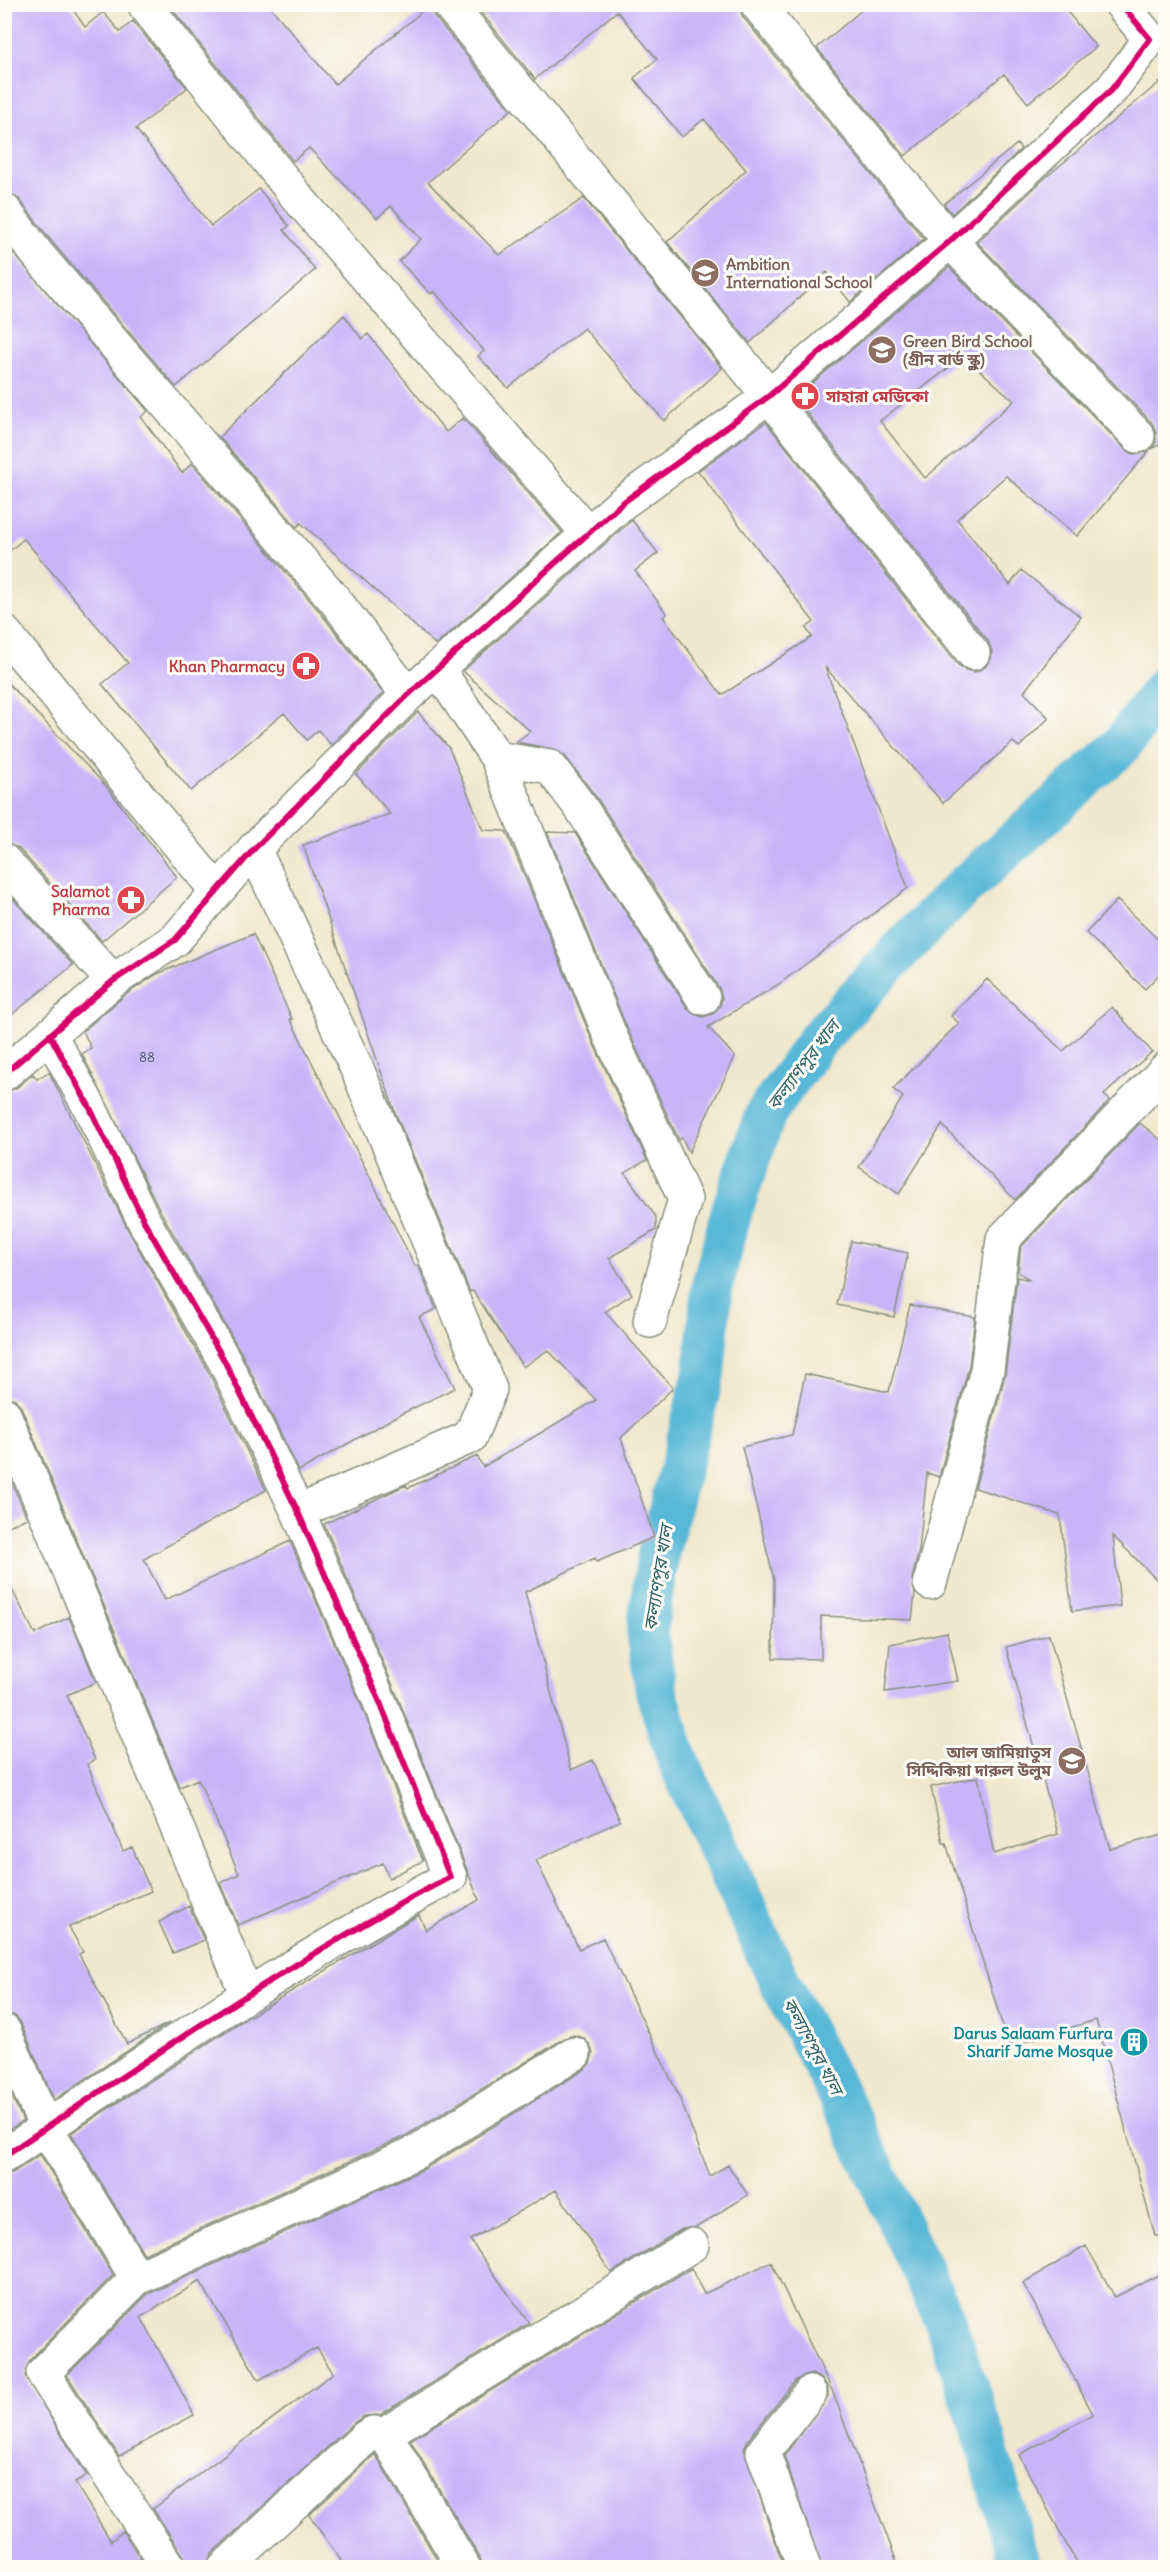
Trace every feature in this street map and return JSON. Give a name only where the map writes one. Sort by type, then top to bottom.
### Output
[{"type":"street","points":[[144,4],[297,196],[588,533]]},
{"type":"street","points":[[450,4],[770,396],[973,653]]},
{"type":"street","points":[[757,4],[950,241],[1138,436]]},
{"type":"street","points":[[4,1074],[113,981],[175,940],[254,849],[408,695],[588,533],[621,504],[770,396],[950,241],[1111,90],[1160,42],[1121,4]]},
{"type":"street","points":[[4,210],[37,254],[334,599],[408,695]]},
{"type":"street","points":[[4,632],[217,891]]},
{"type":"street","points":[[438,669],[497,758],[610,1035],[685,1198],[650,1321]]},
{"type":"street","points":[[497,758],[550,767],[582,808],[703,998]]},
{"type":"street","points":[[254,849],[358,1071],[490,1389],[470,1437],[298,1512]]},
{"type":"street","points":[[4,861],[113,981]]},
{"type":"street","points":[[4,2156],[247,1995],[363,1922],[450,1876],[298,1512],[224,1360],[144,1221],[90,1108],[50,1035]]},
{"type":"street","points":[[930,1583],[987,1370],[1003,1239],[1166,1069]]},
{"type":"street","points":[[4,1414],[247,1995]]},
{"type":"street","points":[[4,2031],[46,2128],[137,2278]]},
{"type":"street","points":[[169,2568],[43,2373],[137,2278],[416,2152],[574,2054]]},
{"type":"street","points":[[224,2568],[366,2437],[373,2433],[385,2434],[692,2245]]},
{"type":"street","points":[[804,2568],[763,2452],[810,2393]]},
{"type":"street","points":[[385,2434],[464,2568]]},
{"type":"building","points":[[4,4],[69,4],[85,27],[103,12],[120,32],[133,21],[187,88],[136,129],[211,226],[259,189],[289,226],[284,230],[315,270],[176,387],[52,242],[19,199],[4,192]]},
{"type":"building","points":[[168,4],[268,4],[335,84],[431,4],[434,16],[511,110],[428,182],[499,255],[584,198],[722,368],[664,421],[584,328],[508,388],[478,356],[484,351],[434,291],[431,294],[399,261],[421,239],[391,206],[377,218],[309,148],[293,161]]},
{"type":"building","points":[[474,4],[739,4],[742,16],[924,239],[850,302],[827,272],[750,343],[667,242],[746,170],[704,119],[682,137],[634,78],[657,59],[617,11],[535,79]]},
{"type":"building","points":[[869,4],[1061,4],[1096,47],[1028,103],[1004,74],[905,156],[817,48]]},
{"type":"building","points":[[1166,77],[1166,441],[1151,449],[1156,442],[1156,432],[1152,423],[977,242],[1045,178]]},
{"type":"building","points":[[1017,144],[1021,149],[952,214],[944,204]]},
{"type":"building","points":[[4,242],[148,411],[141,417],[182,473],[192,463],[319,611],[383,693],[331,745],[318,730],[307,740],[284,713],[191,791],[102,684],[128,663],[24,539],[4,555]]},
{"type":"building","points":[[949,267],[1125,449],[1133,454],[1149,451],[1077,536],[1006,476],[957,519],[1010,585],[1021,570],[1081,617],[1024,692],[1049,718],[1019,747],[1013,742],[943,803],[825,667],[908,888],[779,984],[708,1027],[735,1057],[689,1152],[682,1138],[679,1140],[627,1028],[547,832],[575,833],[688,1009],[703,1017],[713,1014],[720,1006],[722,998],[719,988],[597,798],[565,756],[553,749],[516,742],[530,731],[463,671],[632,520],[658,553],[635,571],[667,614],[663,617],[722,695],[812,637],[806,628],[814,622],[698,471],[766,422],[958,665],[975,672],[985,667],[991,659],[992,651],[988,641],[795,398]],"holes":[[[964,356],[1014,401],[925,478],[880,421]]]},
{"type":"building","points":[[344,315],[362,339],[368,334],[446,432],[463,418],[562,532],[436,645],[301,523],[297,527],[219,437]]},
{"type":"building","points":[[4,679],[105,785],[177,877],[102,941],[18,848],[4,843]]},
{"type":"building","points":[[418,712],[449,748],[483,830],[506,831],[593,1042],[647,1160],[625,1173],[656,1217],[656,1230],[609,1258],[632,1294],[605,1312],[673,1388],[621,1438],[654,1537],[597,1562],[595,1558],[525,1592],[571,1770],[593,1760],[620,1821],[536,1860],[579,1949],[603,1938],[678,2094],[710,2176],[728,2165],[748,2195],[697,2227],[682,2229],[611,2273],[556,2190],[470,2240],[529,2323],[380,2415],[364,2416],[356,2421],[211,2554],[206,2568],[188,2568],[185,2558],[153,2509],[333,2373],[317,2348],[259,2380],[200,2281],[141,2317],[194,2415],[119,2456],[67,2375],[148,2294],[426,2168],[584,2070],[593,2054],[590,2045],[583,2038],[574,2035],[565,2038],[407,2135],[144,2254],[71,2133],[234,2026],[401,1925],[419,1915],[426,1930],[479,1900],[396,1693],[324,1524],[406,1485],[408,1488],[477,1456],[483,1467],[596,1400],[548,1350],[523,1367],[473,1291],[470,1292],[395,1112],[303,845],[390,814],[356,774]]},
{"type":"building","points":[[4,889],[73,965],[4,1021]]},
{"type":"building","points":[[1117,900],[1166,947],[1166,967],[1145,989],[1086,933]]},
{"type":"building","points":[[253,934],[292,1019],[290,1019],[415,1266],[418,1265],[436,1309],[419,1317],[455,1388],[397,1416],[299,1471],[241,1352],[161,1212],[82,1054],[91,1048],[83,1031],[124,996],[157,974]]},
{"type":"building","points":[[987,979],[1063,1051],[1112,1007],[1152,1052],[1104,1095],[1110,1100],[1015,1200],[942,1125],[899,1194],[859,1167],[903,1097],[893,1089],[959,1023],[951,1016]]},
{"type":"building","points":[[49,1072],[128,1230],[207,1369],[266,1490],[144,1559],[165,1600],[290,1541],[362,1707],[423,1861],[389,1878],[383,1863],[238,1925],[220,1883],[239,1874],[198,1779],[180,1787],[21,1407],[15,1399],[4,1396],[4,1092],[16,1088],[33,1074],[37,1079]]},
{"type":"building","points":[[1140,1123],[1166,1144],[1166,1589],[1113,1536],[1120,1606],[1072,1611],[1060,1515],[975,1488],[1005,1375],[1017,1277],[1030,1280],[1018,1272],[1021,1247]]},
{"type":"building","points":[[851,1241],[908,1253],[894,1317],[837,1305]]},
{"type":"building","points":[[910,1305],[975,1317],[969,1366],[939,1477],[927,1473],[919,1550],[912,1579],[915,1593],[912,1620],[821,1616],[821,1659],[773,1658],[774,1580],[742,1447],[792,1435],[805,1374],[889,1392]]},
{"type":"building","points":[[4,1464],[27,1518],[4,1528]]},
{"type":"building","points":[[4,1574],[35,1634],[69,1617],[96,1682],[67,1695],[95,1760],[87,1764],[123,1851],[132,1847],[151,1891],[69,1927],[83,1952],[79,1954],[127,2044],[169,2023],[54,2100],[21,2024],[15,2016],[4,2013]]},
{"type":"building","points":[[947,1632],[958,1681],[885,1692],[890,1644]]},
{"type":"building","points":[[1049,1635],[1110,1849],[1166,1834],[1166,2235],[1155,2236],[1096,2020],[1009,2046],[946,1843],[943,1843],[931,1787],[978,1777],[994,1854],[1058,1834],[1006,1647]]},
{"type":"building","points":[[189,1906],[204,1940],[173,1953],[159,1922]]},
{"type":"building","points":[[4,2079],[23,2121],[4,2133]]},
{"type":"building","points":[[40,2154],[113,2275],[30,2360],[25,2376],[87,2476],[75,2483],[111,2541],[123,2531],[146,2568],[4,2568],[4,2175],[14,2172]]},
{"type":"building","points":[[1086,2246],[1115,2297],[1166,2271],[1166,2568],[1079,2568],[1019,2455],[1093,2414],[1023,2283]]},
{"type":"building","points":[[771,2262],[832,2390],[899,2568],[822,2568],[784,2456],[828,2396],[828,2387],[822,2379],[812,2374],[795,2381],[748,2440],[744,2449],[784,2568],[483,2568],[480,2558],[410,2440],[691,2268],[704,2294]]},
{"type":"building","points":[[375,2454],[442,2568],[346,2568],[309,2515]]},
{"type":"waterway","name":"কল্যাণপুর খাল","points":[[1020,2568],[986,2442],[944,2319],[846,2109],[781,1985],[677,1758],[656,1691],[647,1630],[658,1555],[704,1373],[712,1286],[732,1210],[766,1113],[819,1038],[897,954],[958,892],[1120,747],[1166,685]]},
{"type":"cycle path","points":[[4,1074],[113,981],[175,940],[254,849],[408,695],[621,504],[769,396],[950,241],[1111,90],[1150,39],[1121,4]]},
{"type":"cycle path","points":[[4,2156],[279,1975],[392,1908],[450,1877],[379,1700],[298,1512],[224,1360],[144,1221],[90,1108],[50,1035]]},
{"type":"place","name":"Ambition International School","points":[[705,273]]},
{"type":"place","name":"Green Bird School (গ্রীন বার্ড স্কুল)","points":[[882,350]]},
{"type":"place","name":"সাহারা মেডিকো","points":[[805,396]]},
{"type":"place","name":"Khan Pharmacy","points":[[306,666]]},
{"type":"place","name":"Salamot Pharma","points":[[131,900]]},
{"type":"place","name":"আল জামিয়াতুস সিদ্দিকিয়া দারুল উলুম","points":[[1072,1761]]},
{"type":"place","name":"Darus Salaam Furfura Sharif Jame Mosque","points":[[1134,2042]]}]
